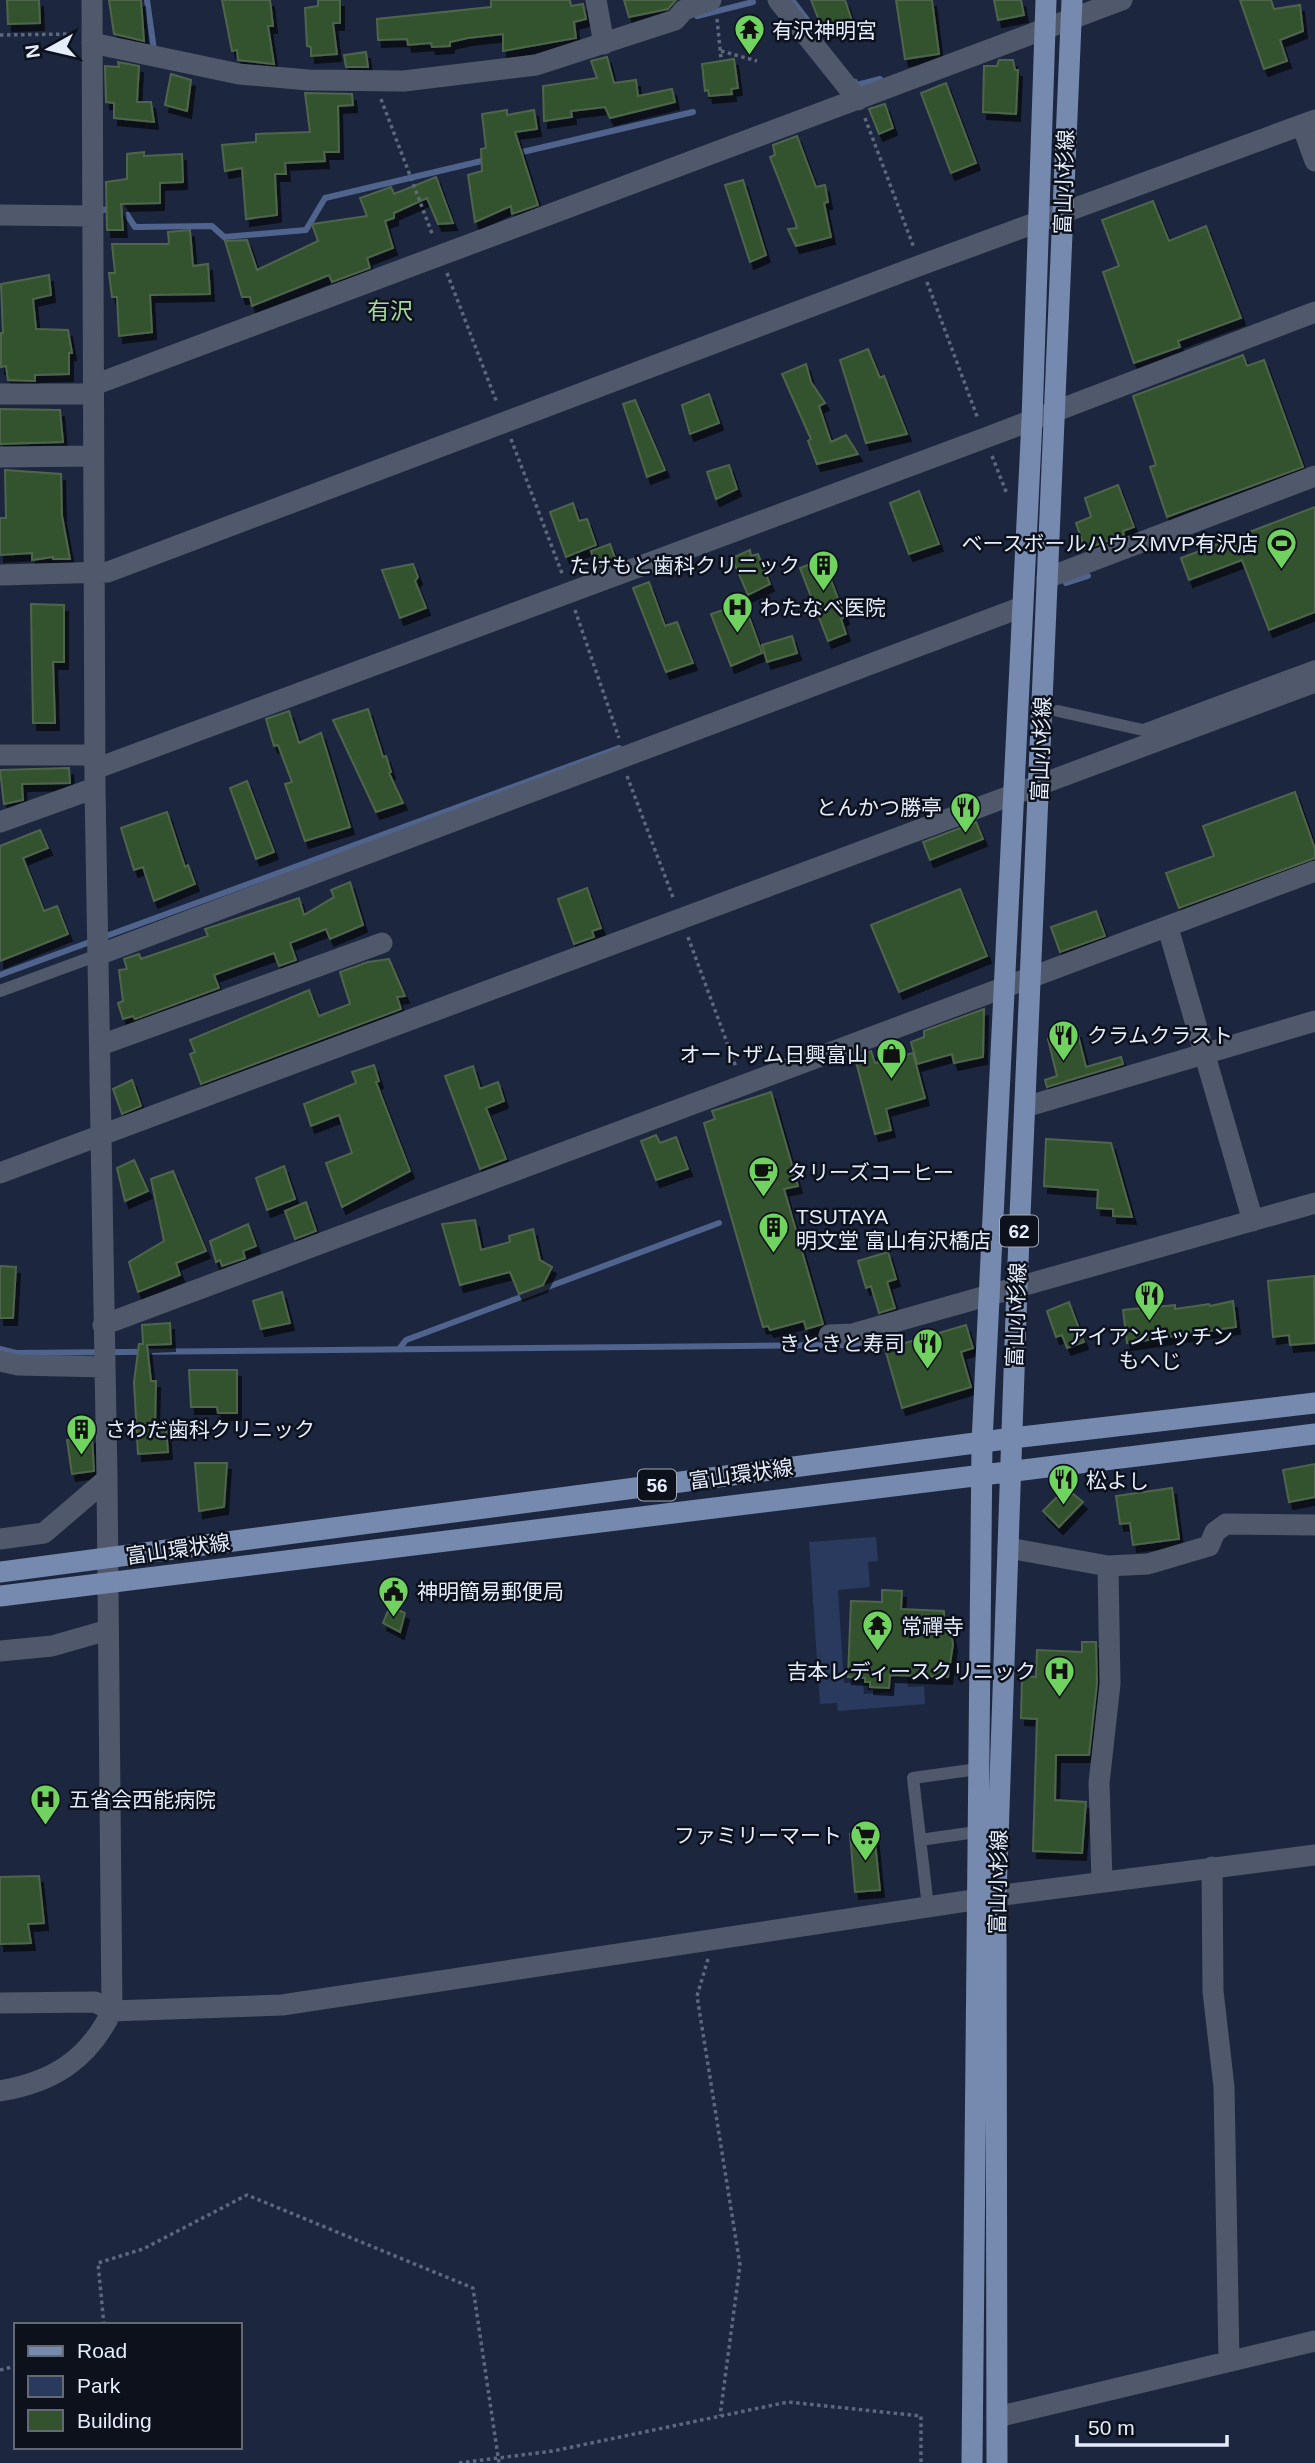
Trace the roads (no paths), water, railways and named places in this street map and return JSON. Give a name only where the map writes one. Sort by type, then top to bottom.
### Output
[{"type":"main road","name":"富山小杉線","points":[[972,2463],[975,1900],[981,1474],[1032,419],[1036,222],[1046,0]]},
{"type":"main road","name":"富山小杉線","points":[[997,2463],[996,1896],[1029,979],[1040,784],[1046,578],[1057,410],[1072,9]]},
{"type":"main road","name":"富山環状線","points":[[0,1572],[1013,1438],[1315,1403]]},
{"type":"main road","name":"富山環状線","points":[[0,1597],[1012,1469],[1315,1434]]},
{"type":"street","points":[[0,2091],[52,2076],[78,2060],[100,2036],[112,2011],[93,573],[92,0]]},
{"type":"street","points":[[596,0],[604,44]]},
{"type":"street","points":[[778,0],[858,100]]},
{"type":"street","points":[[0,394],[93,390],[1045,30],[1072,9],[1122,0]]},
{"type":"street","points":[[92,39],[239,74],[308,80],[374,81],[444,77],[536,65],[675,20],[684,10],[714,6]]},
{"type":"street","points":[[0,575],[108,572],[920,265],[1308,123],[1315,160]]},
{"type":"street","points":[[0,215],[93,216]]},
{"type":"street","points":[[0,822],[95,771],[1315,312]]},
{"type":"street","points":[[0,457],[93,456]]},
{"type":"street","points":[[1046,578],[1315,476]]},
{"type":"street","points":[[98,955],[1022,607]]},
{"type":"street","points":[[0,1173],[102,1138],[1014,794],[1179,725],[1315,682]]},
{"type":"street","points":[[0,755],[95,771]]},
{"type":"street","points":[[103,1325],[1315,871]]},
{"type":"street","points":[[1168,928],[1253,1221]]},
{"type":"street","points":[[101,1045],[382,943]]},
{"type":"street","points":[[1025,1107],[1315,1021]]},
{"type":"street","points":[[829,1335],[852,1334],[1315,1203]]},
{"type":"street","points":[[0,1361],[18,1365],[105,1367]]},
{"type":"street","points":[[0,1539],[44,1533],[107,1479]]},
{"type":"street","points":[[1008,1548],[1108,1566],[1148,1564],[1209,1546],[1215,1532],[1226,1524],[1315,1525]]},
{"type":"street","points":[[1102,1881],[1099,1783],[1110,1684],[1108,1566]]},
{"type":"street","points":[[0,1651],[52,1646],[108,1630]]},
{"type":"street","points":[[0,2003],[95,2002],[112,2011],[282,2005],[996,1896],[1315,1855]]},
{"type":"street","points":[[1212,1867],[1213,1991],[1224,2087],[1229,2360]]},
{"type":"street","points":[[997,2417],[1315,2341]]},
{"type":"lane","points":[[1058,711],[1143,730],[1179,725],[1315,666]]},
{"type":"lane","points":[[0,991],[98,955]]},
{"type":"lane","points":[[928,1907],[913,1777],[978,1769]]},
{"type":"lane","points":[[920,1840],[976,1832]]},
{"type":"waterway","points":[[147,0],[154,50]]},
{"type":"waterway","points":[[792,0],[808,21]]},
{"type":"waterway","points":[[697,16],[753,2]]},
{"type":"waterway","points":[[855,82],[857,85],[880,79]]},
{"type":"waterway","points":[[514,154],[693,112]]},
{"type":"waterway","points":[[103,210],[122,207],[135,227],[212,226],[224,237],[306,230],[325,198],[490,159]]},
{"type":"waterway","points":[[1066,583],[1088,576]]},
{"type":"waterway","points":[[0,975],[619,748]]},
{"type":"waterway","points":[[399,1349],[406,1340],[719,1223]]},
{"type":"waterway","points":[[0,1349],[16,1353],[850,1345],[862,1342]]},
{"type":"place","name":"有沢神明宮","points":[[749,57]]},
{"type":"place","name":"ベースボールハウスMVP有沢店","points":[[1281,570]]},
{"type":"place","name":"たけもと歯科クリニック","points":[[823,592]]},
{"type":"place","name":"わたなべ医院","points":[[737,634]]},
{"type":"place","name":"とんかつ勝亭","points":[[965,834]]},
{"type":"place","name":"クラムクラスト","points":[[1064,1062]]},
{"type":"place","name":"オートザム日興富山","points":[[891,1081]]},
{"type":"place","name":"タリーズコーヒー","points":[[764,1199]]},
{"type":"place","name":"TSUTAYA 明文堂 富山有沢橋店","points":[[773,1255]]},
{"type":"place","name":"アイアンキッチン もへじ","points":[[1150,1323]]},
{"type":"place","name":"きときと寿司","points":[[928,1370]]},
{"type":"place","name":"さわだ歯科クリニック","points":[[82,1456]]},
{"type":"place","name":"松よし","points":[[1063,1507]]},
{"type":"place","name":"神明簡易郵便局","points":[[394,1618]]},
{"type":"place","name":"常禪寺","points":[[878,1653]]},
{"type":"place","name":"吉本レディースクリニック","points":[[1059,1698]]},
{"type":"place","name":"五省会西能病院","points":[[46,1826]]},
{"type":"place","name":"ファミリーマート","points":[[865,1862]]},
{"type":"district","name":"有沢","points":[[390,311]]}]
